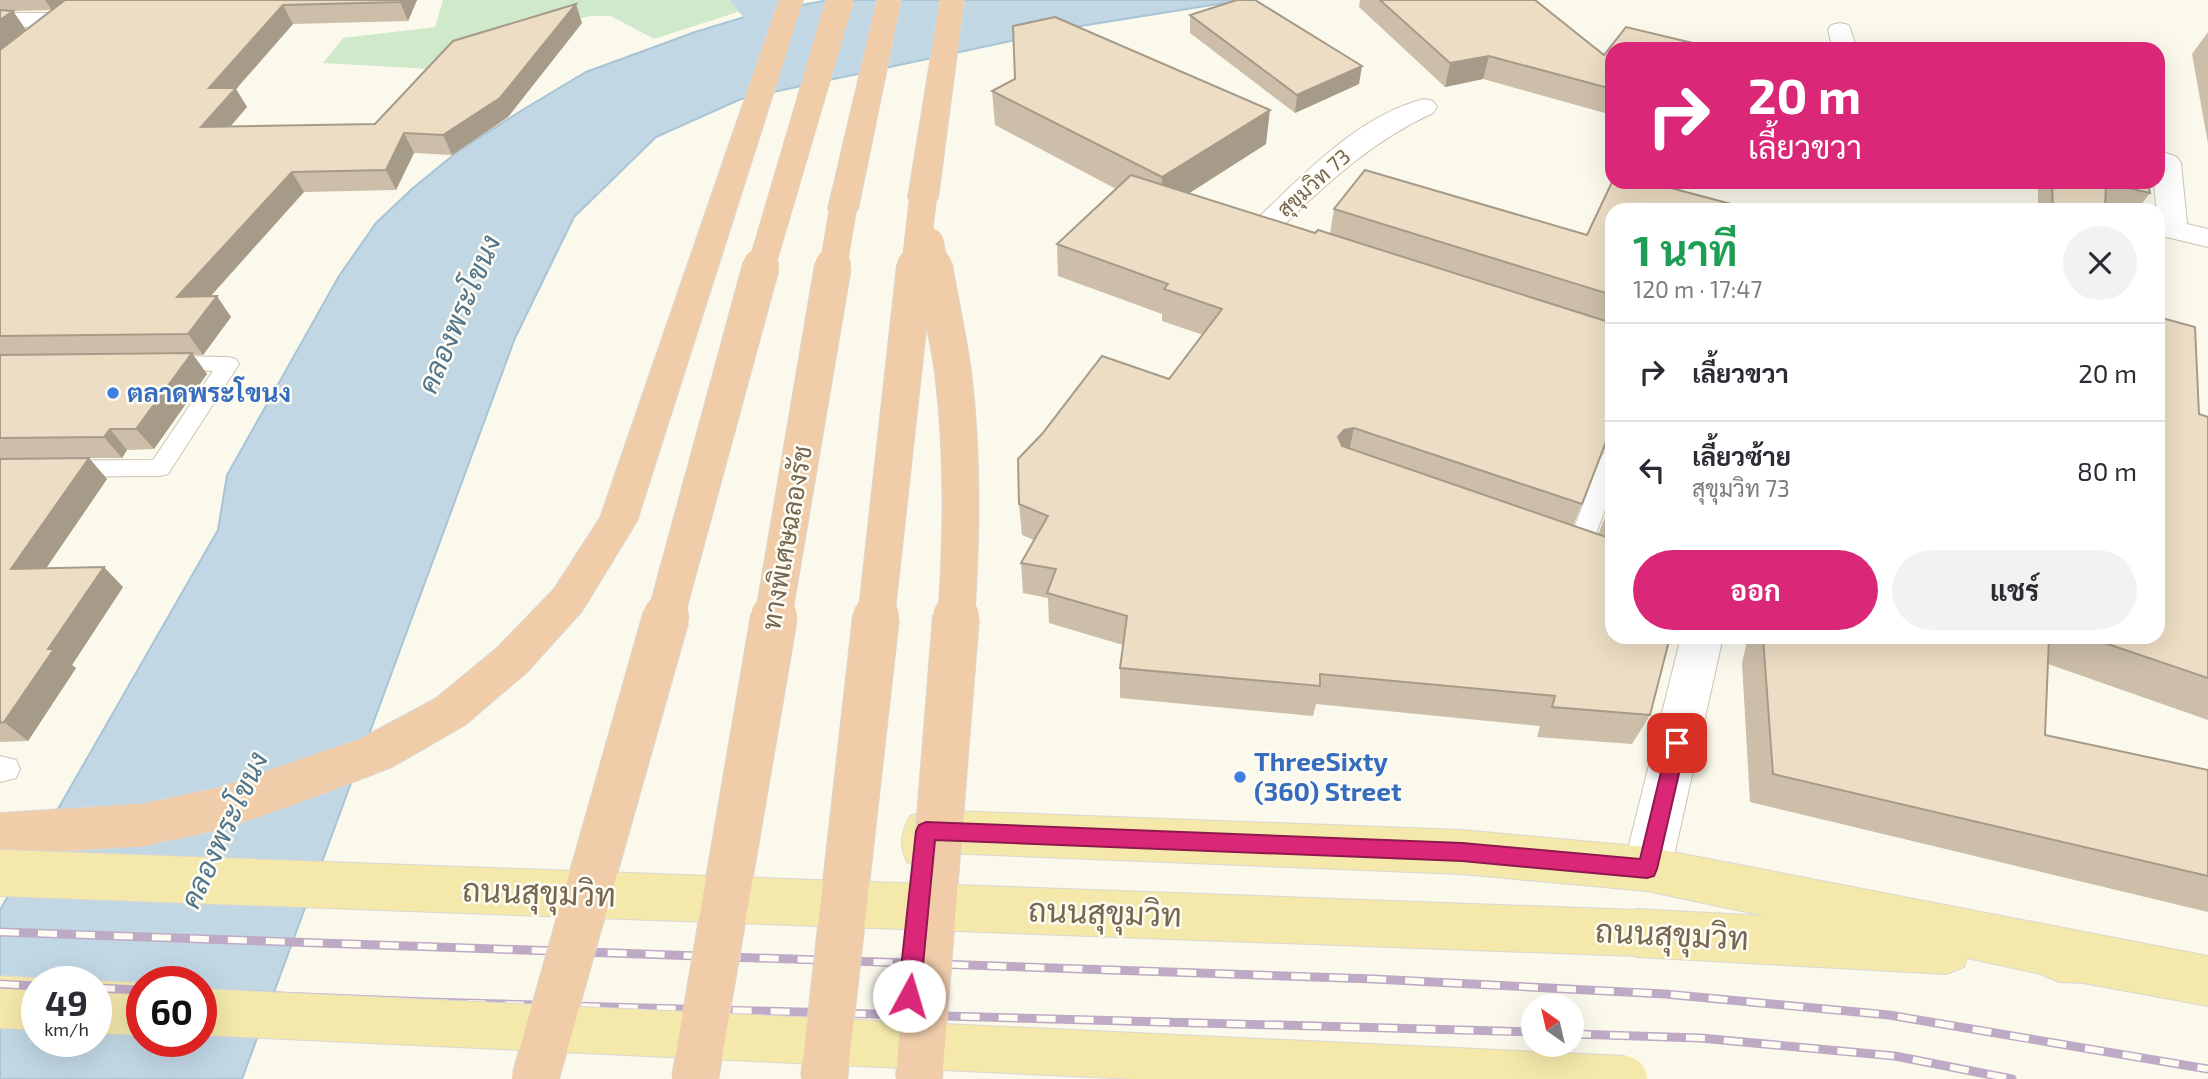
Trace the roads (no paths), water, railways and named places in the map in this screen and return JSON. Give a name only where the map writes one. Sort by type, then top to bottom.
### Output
[{"type":"highway","points":[[0,834],[143,825],[222,807],[298,783],[376,753],[450,712],[512,660],[568,600],[618,521],[790,0]]},
{"type":"highway","points":[[535,1079],[668,610],[773,223],[840,0]]},
{"type":"highway","name":"ทางพิเศษฉลองรัช","points":[[695,1079],[842,209],[889,0]]},
{"type":"highway","points":[[824,1079],[923,198],[952,0]]},
{"type":"highway","points":[[919,1079],[960,563],[959,467],[953,373],[923,198]]},
{"type":"main road","points":[[900,1079],[926,831],[1462,852],[1647,869],[2083,958]]},
{"type":"main road","name":"ถนนสุขุมวิท","points":[[0,873],[1637,933],[2083,958],[2208,981]]},
{"type":"main road","points":[[0,1002],[21,1003]]},
{"type":"main road","points":[[217,1013],[1624,1079]]},
{"type":"street","points":[[0,20],[67,13],[25,45]]},
{"type":"street","name":"สุขุมวิท 73","points":[[1333,255],[1279,238],[1270,232],[1271,221],[1326,168],[1362,140],[1424,107]]},
{"type":"street","points":[[2165,162],[2173,230],[2208,238]]},
{"type":"street","points":[[1647,869],[1700,644]]},
{"type":"lane","points":[[0,468],[160,468],[228,364],[146,364]]},
{"type":"lane","points":[[1577,552],[1605,478]]},
{"type":"lane","points":[[1551,543],[1600,560]]},
{"type":"water","name":"คลองพระโขนง","points":[[828,0],[1243,0],[1081,26],[741,99],[656,137],[574,217],[515,338],[242,1079],[0,1079],[0,910],[218,530],[227,475],[339,276],[376,223],[457,152],[586,72],[695,32],[787,4],[797,6]]},
{"type":"waterway","points":[[757,0],[799,53]]},
{"type":"railway","points":[[0,932],[1374,979],[1665,994],[1889,1015],[2208,1069]]},
{"type":"railway","points":[[0,984],[21,985]]},
{"type":"railway","points":[[112,989],[126,989]]},
{"type":"railway","points":[[217,994],[426,1002],[1521,1032]]},
{"type":"railway","points":[[1584,1034],[1700,1038],[1895,1056],[2012,1079]]},
{"type":"place","name":"ตลาดพระโขนง","points":[[113,393]]},
{"type":"place","name":"ThreeSixty (360) Street","points":[[1240,777]]}]
